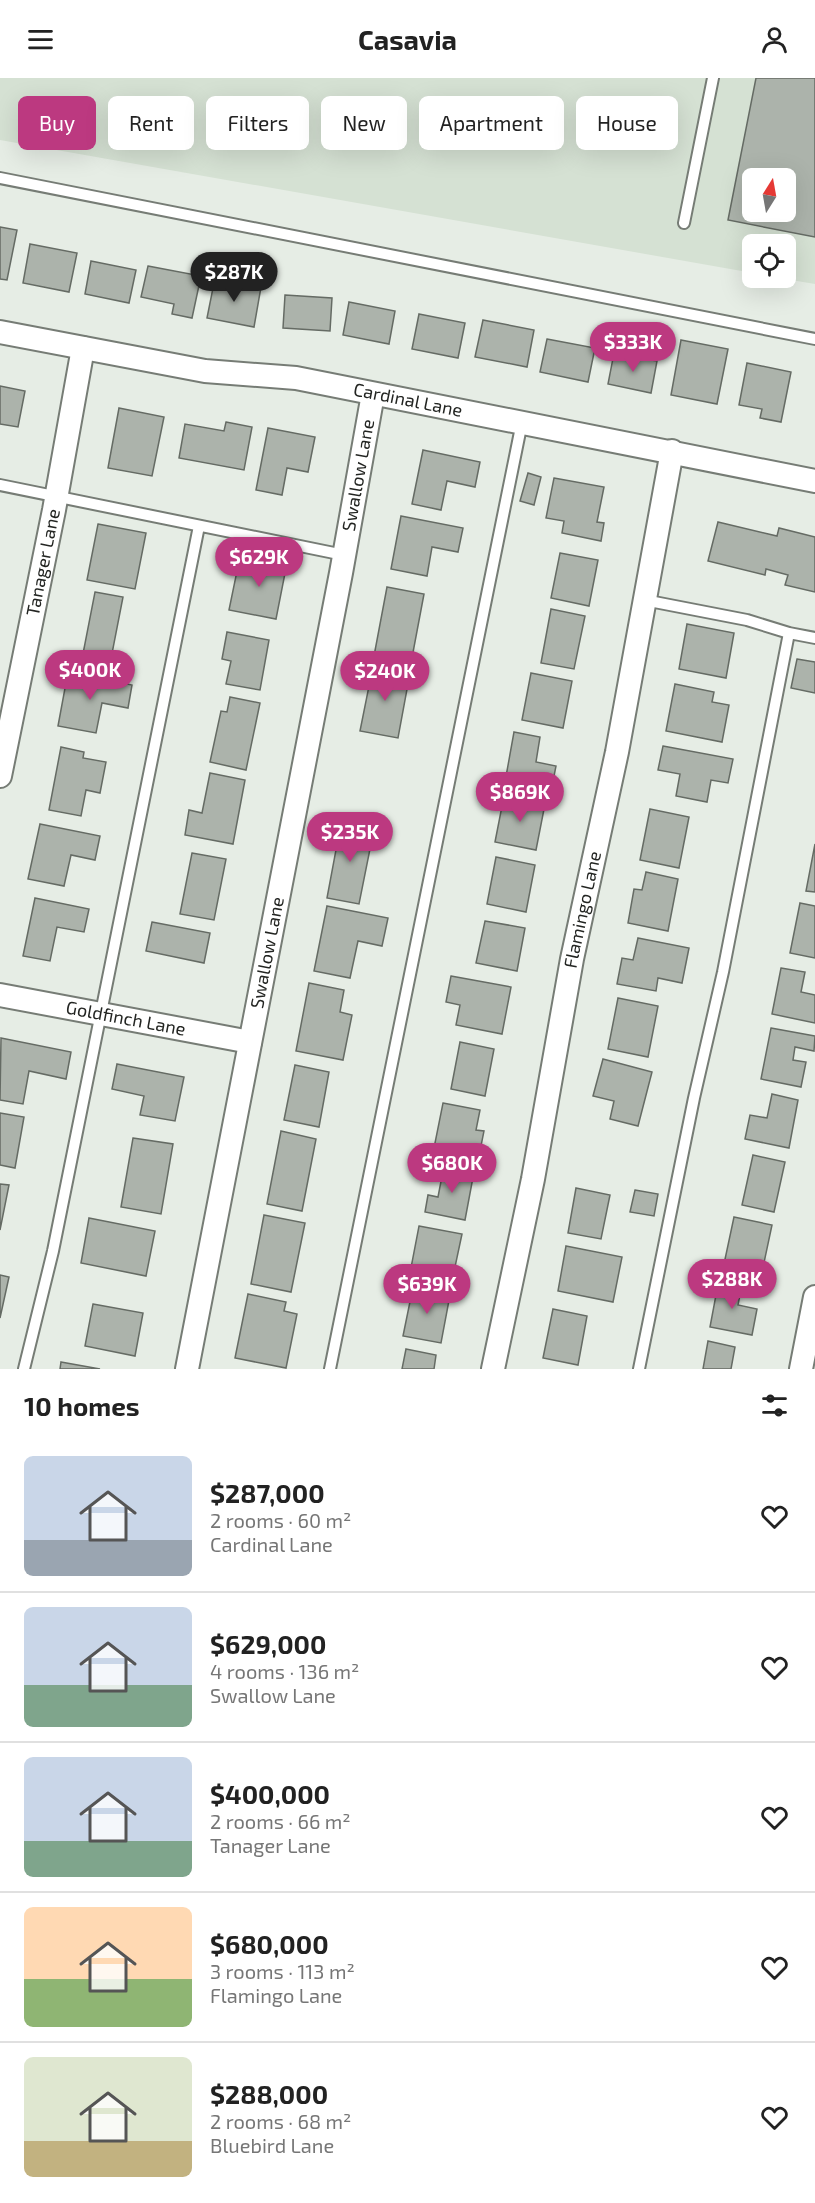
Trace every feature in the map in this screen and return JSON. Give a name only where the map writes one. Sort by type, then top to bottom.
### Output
[{"type":"street","name":"Cardinal Lane","points":[[0,332],[205,371],[296,378],[815,481]]},
{"type":"street","name":"Tanager Lane","points":[[0,776],[57,496],[83,348]]},
{"type":"street","name":"Swallow Lane","points":[[187,1369],[373,394]]},
{"type":"street","name":"Flamingo Lane","points":[[493,1369],[533,1179],[572,960],[617,752],[672,451]]},
{"type":"street","name":"Goldfinch Lane","points":[[0,996],[250,1042]]},
{"type":"street","points":[[801,1369],[815,1297]]},
{"type":"lane","points":[[684,223],[713,78]]},
{"type":"lane","points":[[0,178],[815,339]]},
{"type":"lane","points":[[330,1369],[522,422]]},
{"type":"lane","points":[[0,485],[344,555]]},
{"type":"lane","points":[[24,1369],[54,1251],[199,526]]},
{"type":"lane","points":[[645,600],[747,620],[789,633],[815,638]]},
{"type":"lane","points":[[639,1369],[692,1108],[723,972],[789,633]]},
{"type":"shaded area","points":[[0,78],[815,78],[815,284],[796,281],[796,234],[742,234],[742,271],[57,150],[96,150],[96,96],[18,96],[18,143],[0,140]]},
{"type":"building","points":[[756,78],[815,78],[815,237],[728,220]]},
{"type":"building","points":[[0,227],[17,230],[7,280],[0,279]]},
{"type":"building","points":[[30,244],[77,253],[69,292],[23,283]]},
{"type":"building","points":[[91,261],[136,270],[129,303],[85,294]]},
{"type":"building","points":[[148,266],[201,276],[192,318],[172,314],[174,304],[141,297]]},
{"type":"building","points":[[215,278],[261,287],[254,327],[207,318]]},
{"type":"building","points":[[285,295],[332,298],[330,331],[283,328]]},
{"type":"building","points":[[349,302],[395,311],[389,344],[343,335]]},
{"type":"building","points":[[419,314],[465,323],[458,358],[412,349]]},
{"type":"building","points":[[483,320],[534,330],[527,367],[475,357]]},
{"type":"building","points":[[547,339],[595,348],[588,382],[540,372]]},
{"type":"building","points":[[681,340],[728,349],[717,404],[671,395]]},
{"type":"building","points":[[614,353],[657,361],[651,393],[608,384]]},
{"type":"building","points":[[747,363],[791,372],[781,422],[760,418],[762,409],[739,405]]},
{"type":"building","points":[[0,386],[25,391],[18,427],[0,424]]},
{"type":"building","points":[[119,408],[164,417],[152,476],[108,468]]},
{"type":"building","points":[[226,422],[252,427],[244,470],[179,458],[185,424],[224,431]]},
{"type":"building","points":[[268,428],[315,437],[308,472],[287,468],[282,495],[256,490]]},
{"type":"building","points":[[423,450],[480,462],[475,487],[447,481],[441,510],[412,504]]},
{"type":"building","points":[[528,473],[541,477],[534,505],[520,501]]},
{"type":"building","points":[[554,478],[604,487],[597,522],[604,523],[601,541],[562,533],[564,521],[546,518]]},
{"type":"building","points":[[401,516],[463,528],[458,552],[432,547],[427,576],[391,569]]},
{"type":"building","points":[[718,522],[777,536],[779,528],[815,537],[815,592],[785,585],[788,575],[766,569],[765,575],[708,561]]},
{"type":"building","points":[[98,524],[146,533],[135,589],[87,580]]},
{"type":"building","points":[[560,553],[598,560],[589,606],[551,598]]},
{"type":"building","points":[[250,555],[287,563],[276,619],[229,610],[237,571],[247,572]]},
{"type":"building","points":[[387,587],[424,594],[411,663],[374,656]]},
{"type":"building","points":[[95,592],[123,597],[109,669],[81,664]]},
{"type":"building","points":[[551,609],[585,616],[574,669],[541,663]]},
{"type":"building","points":[[687,624],[734,633],[726,678],[679,669]]},
{"type":"building","points":[[227,632],[269,640],[260,690],[226,684],[231,661],[222,659]]},
{"type":"building","points":[[797,659],[815,662],[815,693],[791,688]]},
{"type":"building","points":[[373,666],[410,673],[398,738],[360,731]]},
{"type":"building","points":[[68,672],[132,685],[128,708],[102,703],[96,733],[58,726]]},
{"type":"building","points":[[531,673],[572,681],[563,728],[522,720]]},
{"type":"building","points":[[675,684],[714,692],[712,702],[729,705],[722,742],[666,731]]},
{"type":"building","points":[[230,697],[260,703],[246,770],[210,762],[221,711],[227,712]]},
{"type":"building","points":[[514,732],[540,737],[536,762],[556,766],[551,791],[505,782]]},
{"type":"building","points":[[663,746],[733,759],[728,783],[711,780],[707,802],[676,796],[680,774],[658,770]]},
{"type":"building","points":[[61,747],[84,752],[83,758],[106,762],[100,793],[86,790],[81,816],[49,810]]},
{"type":"building","points":[[210,773],[245,780],[233,844],[185,835],[189,810],[202,813]]},
{"type":"building","points":[[504,796],[545,804],[536,850],[495,842]]},
{"type":"building","points":[[650,809],[689,817],[679,868],[640,860]]},
{"type":"building","points":[[341,823],[374,829],[359,904],[327,898]]},
{"type":"building","points":[[40,824],[100,836],[95,860],[71,855],[64,886],[28,879]]},
{"type":"building","points":[[815,844],[815,892],[806,891]]},
{"type":"building","points":[[192,853],[226,859],[214,920],[180,914]]},
{"type":"building","points":[[496,857],[535,865],[526,912],[487,904]]},
{"type":"building","points":[[646,872],[678,879],[668,931],[628,923],[634,889],[642,890]]},
{"type":"building","points":[[35,898],[89,909],[84,932],[57,927],[50,961],[23,956]]},
{"type":"building","points":[[800,903],[815,906],[815,958],[790,953]]},
{"type":"building","points":[[327,906],[388,918],[382,946],[358,941],[350,978],[314,971]]},
{"type":"building","points":[[485,921],[525,928],[517,971],[476,963]]},
{"type":"building","points":[[152,922],[210,933],[204,963],[146,951]]},
{"type":"building","points":[[638,938],[689,948],[682,983],[658,978],[656,991],[617,984],[622,958],[633,960]]},
{"type":"building","points":[[781,968],[805,972],[801,992],[815,995],[815,1023],[772,1014]]},
{"type":"building","points":[[451,976],[511,987],[502,1034],[456,1025],[460,1005],[446,1002]]},
{"type":"building","points":[[309,983],[344,990],[340,1012],[352,1015],[343,1060],[296,1051]]},
{"type":"building","points":[[618,998],[658,1006],[648,1057],[608,1049]]},
{"type":"building","points":[[771,1028],[815,1036],[814,1051],[795,1047],[793,1060],[806,1062],[801,1087],[761,1079]]},
{"type":"building","points":[[1,1038],[71,1052],[66,1079],[29,1071],[23,1104],[0,1100]]},
{"type":"building","points":[[460,1042],[494,1049],[485,1096],[451,1089]]},
{"type":"building","points":[[603,1059],[652,1072],[638,1126],[610,1119],[614,1101],[593,1096]]},
{"type":"building","points":[[117,1064],[184,1077],[175,1121],[140,1115],[144,1096],[112,1089]]},
{"type":"building","points":[[295,1065],[329,1072],[319,1127],[284,1120]]},
{"type":"building","points":[[772,1094],[798,1100],[789,1148],[745,1139],[750,1115],[767,1118]]},
{"type":"building","points":[[443,1103],[480,1110],[476,1130],[484,1131],[478,1161],[433,1153]]},
{"type":"building","points":[[0,1113],[24,1117],[15,1168],[0,1165]]},
{"type":"building","points":[[281,1131],[316,1139],[302,1211],[267,1204]]},
{"type":"building","points":[[133,1138],[173,1144],[161,1214],[121,1207]]},
{"type":"building","points":[[753,1155],[785,1162],[774,1212],[742,1205]]},
{"type":"building","points":[[444,1166],[474,1172],[465,1220],[425,1212],[428,1195],[438,1197]]},
{"type":"building","points":[[0,1184],[9,1185],[0,1230]]},
{"type":"building","points":[[576,1188],[610,1195],[601,1239],[568,1233]]},
{"type":"building","points":[[635,1190],[658,1194],[654,1216],[630,1212]]},
{"type":"building","points":[[264,1215],[305,1223],[291,1292],[251,1284]]},
{"type":"building","points":[[734,1217],[772,1225],[762,1272],[724,1264]]},
{"type":"building","points":[[89,1218],[155,1231],[146,1276],[81,1263]]},
{"type":"building","points":[[419,1226],[462,1234],[452,1281],[410,1273]]},
{"type":"building","points":[[566,1246],[622,1257],[613,1302],[558,1291]]},
{"type":"building","points":[[0,1275],[9,1277],[0,1318]]},
{"type":"building","points":[[719,1279],[742,1284],[738,1305],[757,1309],[752,1335],[710,1327]]},
{"type":"building","points":[[413,1287],[450,1295],[441,1343],[403,1336]]},
{"type":"building","points":[[248,1294],[286,1302],[284,1311],[297,1314],[286,1368],[235,1358]]},
{"type":"building","points":[[93,1304],[143,1313],[135,1356],[85,1346]]},
{"type":"building","points":[[553,1309],[587,1316],[578,1365],[543,1358]]},
{"type":"building","points":[[708,1341],[735,1347],[731,1369],[703,1369]]},
{"type":"building","points":[[406,1349],[436,1355],[434,1369],[402,1369]]},
{"type":"building","points":[[61,1362],[100,1369],[60,1369]]}]
